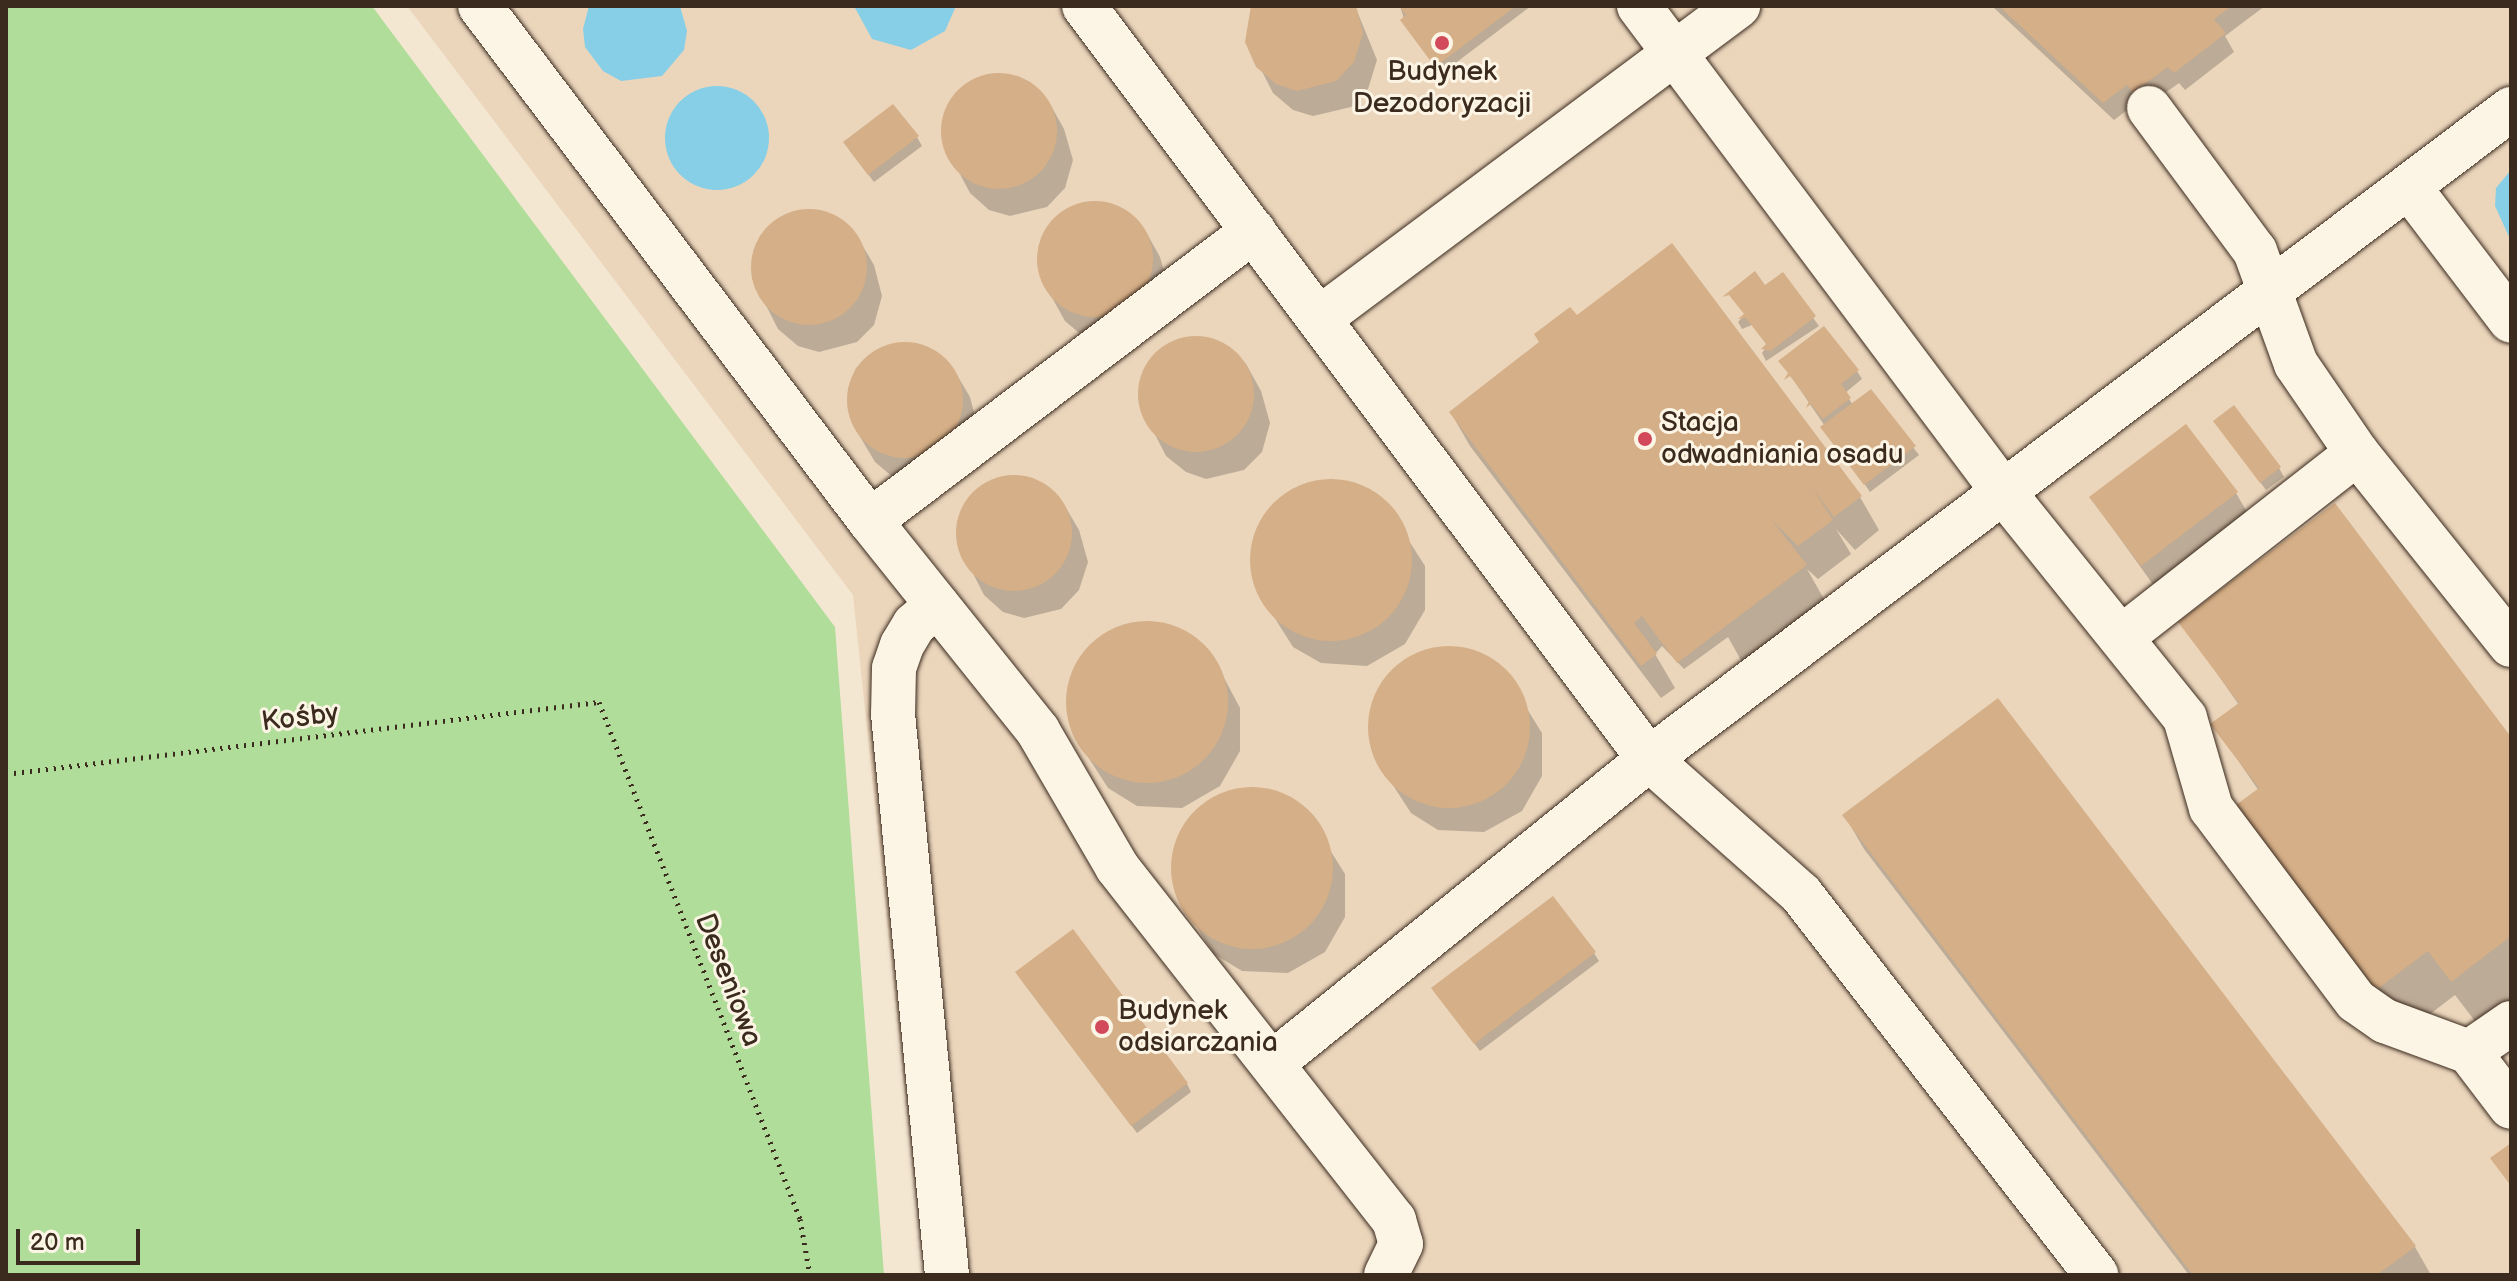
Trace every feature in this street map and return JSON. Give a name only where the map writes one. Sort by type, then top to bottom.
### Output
[{"type":"lane","points":[[480,6],[870,521],[1038,731],[1117,867],[1275,1061],[1394,1220],[1401,1244],[1386,1275]]},
{"type":"lane","points":[[1084,6],[1649,759],[1801,894],[2097,1275]]},
{"type":"lane","points":[[1639,6],[2005,494],[2123,636],[2185,718],[2211,808],[2356,1001],[2385,1021],[2469,1052],[2511,1107]]},
{"type":"lane","points":[[1320,318],[1672,51],[1738,6]]},
{"type":"lane","points":[[2149,108],[2255,251],[2296,364],[2357,453],[2511,645]]},
{"type":"lane","points":[[1275,1061],[1649,759],[2005,494],[2511,109]]},
{"type":"lane","points":[[2409,187],[2511,321]]},
{"type":"lane","points":[[870,521],[1254,231]]},
{"type":"lane","points":[[2123,636],[2357,453]]},
{"type":"lane","points":[[937,605],[914,625],[902,645],[894,668],[893,714],[947,1275]]},
{"type":"lane","points":[[2469,1052],[2511,1023]]},
{"type":"path","name":"Kośby","points":[[6,774],[599,702]]},
{"type":"path","name":"Deseniowa","points":[[599,702],[800,1219],[810,1275]]},
{"type":"shaded area","points":[[407,6],[2511,6],[2511,1275],[924,1275],[853,595]]},
{"type":"green space","points":[[6,6],[372,6],[835,627],[884,1275],[6,1275]]},
{"type":"water","points":[[589,6],[680,6],[687,31],[684,50],[662,76],[621,81],[603,71],[585,47],[583,29]]},
{"type":"water","points":[[854,6],[956,6],[945,31],[911,50],[872,39]]},
{"type":"water","points":[[717,86],[737,90],[754,101],[765,118],[769,138],[765,158],[754,175],[737,186],[717,190],[697,186],[680,175],[669,158],[665,138],[669,118],[680,101],[697,90]]},
{"type":"water","points":[[2511,170],[2511,241],[2495,206],[2496,188]]},
{"type":"building","points":[[1251,6],[1356,6],[1363,33],[1354,62],[1336,81],[1297,91],[1276,84],[1256,67],[1245,42]]},
{"type":"building","name":"Budynek Dezodoryzacji","points":[[1399,6],[1516,6],[1435,67],[1400,20],[1406,15]]},
{"type":"building","points":[[1999,6],[2232,6],[2214,19],[2226,33],[2174,73],[2168,67],[2133,92],[2127,85],[2103,103]]},
{"type":"building","points":[[999,73],[1021,77],[1040,90],[1053,109],[1057,131],[1053,153],[1040,172],[1021,185],[999,189],[977,185],[958,172],[945,153],[941,131],[945,109],[958,90],[977,77]]},
{"type":"building","points":[[893,104],[919,136],[868,175],[843,142]]},
{"type":"building","points":[[1095,201],[1117,205],[1136,218],[1149,237],[1153,259],[1149,281],[1136,300],[1117,313],[1095,317],[1073,313],[1054,300],[1041,281],[1037,259],[1041,237],[1054,218],[1073,205]]},
{"type":"building","points":[[809,209],[831,213],[850,226],[863,245],[867,267],[863,289],[850,308],[831,321],[809,325],[787,321],[768,308],[755,289],[751,267],[755,245],[768,226],[787,213]]},
{"type":"building","name":"Stacja odwadniania osadu","points":[[1672,243],[1862,496],[1834,517],[1812,488],[1833,520],[1798,546],[1771,519],[1807,565],[1677,663],[1642,616],[1634,623],[1657,654],[1641,666],[1449,412],[1539,342],[1534,334],[1570,307],[1577,315]]},
{"type":"building","points":[[1755,271],[1765,285],[1783,272],[1816,316],[1771,351],[1761,349],[1766,344],[1746,318],[1738,319],[1744,314],[1729,295],[1722,297]]},
{"type":"building","points":[[1824,326],[1859,370],[1841,384],[1851,398],[1823,419],[1811,404],[1806,408],[1809,401],[1790,376],[1784,380],[1788,373],[1778,361]]},
{"type":"building","points":[[1196,336],[1218,340],[1237,353],[1250,372],[1254,394],[1250,416],[1237,435],[1218,448],[1196,452],[1174,448],[1155,435],[1142,416],[1138,394],[1142,372],[1155,353],[1174,340]]},
{"type":"building","points":[[905,342],[927,346],[946,359],[959,378],[963,400],[959,422],[946,441],[927,454],[905,458],[883,454],[864,441],[851,422],[847,400],[851,378],[864,359],[883,346]]},
{"type":"building","points":[[1871,389],[1916,446],[1864,485],[1820,427]]},
{"type":"building","points":[[2234,405],[2281,467],[2260,483],[2213,421]]},
{"type":"building","points":[[2186,424],[2238,492],[2141,566],[2089,497]]},
{"type":"building","points":[[1014,475],[1036,479],[1055,492],[1068,511],[1072,533],[1068,555],[1055,574],[1036,587],[1014,591],[992,587],[973,574],[960,555],[956,533],[960,511],[973,492],[992,479]]},
{"type":"building","points":[[1331,479],[1362,485],[1388,503],[1406,529],[1412,560],[1406,591],[1388,617],[1362,635],[1331,641],[1300,635],[1274,617],[1256,591],[1250,560],[1256,529],[1274,503],[1300,485]]},
{"type":"building","points":[[2335,503],[2511,737],[2511,936],[2451,982],[2428,951],[2376,990],[2236,805],[2259,788],[2210,724],[2239,703],[2178,622]]},
{"type":"building","points":[[1147,621],[1178,627],[1204,645],[1222,671],[1228,702],[1222,733],[1204,759],[1178,777],[1147,783],[1116,777],[1090,759],[1072,733],[1066,702],[1072,671],[1090,645],[1116,627]]},
{"type":"building","points":[[1449,646],[1480,652],[1506,670],[1524,696],[1530,727],[1524,758],[1506,784],[1480,802],[1449,808],[1418,802],[1392,784],[1374,758],[1368,727],[1374,696],[1392,670],[1418,652]]},
{"type":"building","points":[[1998,698],[2416,1246],[2377,1275],[2193,1275],[1842,815]]},
{"type":"building","points":[[1252,787],[1283,793],[1309,811],[1327,837],[1333,868],[1327,899],[1309,925],[1283,943],[1252,949],[1221,943],[1195,925],[1177,899],[1171,868],[1177,837],[1195,811],[1221,793]]},
{"type":"building","points":[[1553,896],[1596,952],[1474,1044],[1431,988]]},
{"type":"building","name":"Budynek odsiarczania","points":[[1073,929],[1188,1083],[1131,1126],[1015,972]]},
{"type":"building","points":[[2511,1143],[2511,1186],[2490,1158]]},
{"type":"place","name":"Budynek Dezodoryzacji","points":[[1442,43]]},
{"type":"place","name":"Stacja odwadniania osadu","points":[[1645,439]]},
{"type":"place","name":"Budynek odsiarczania","points":[[1102,1027]]}]
